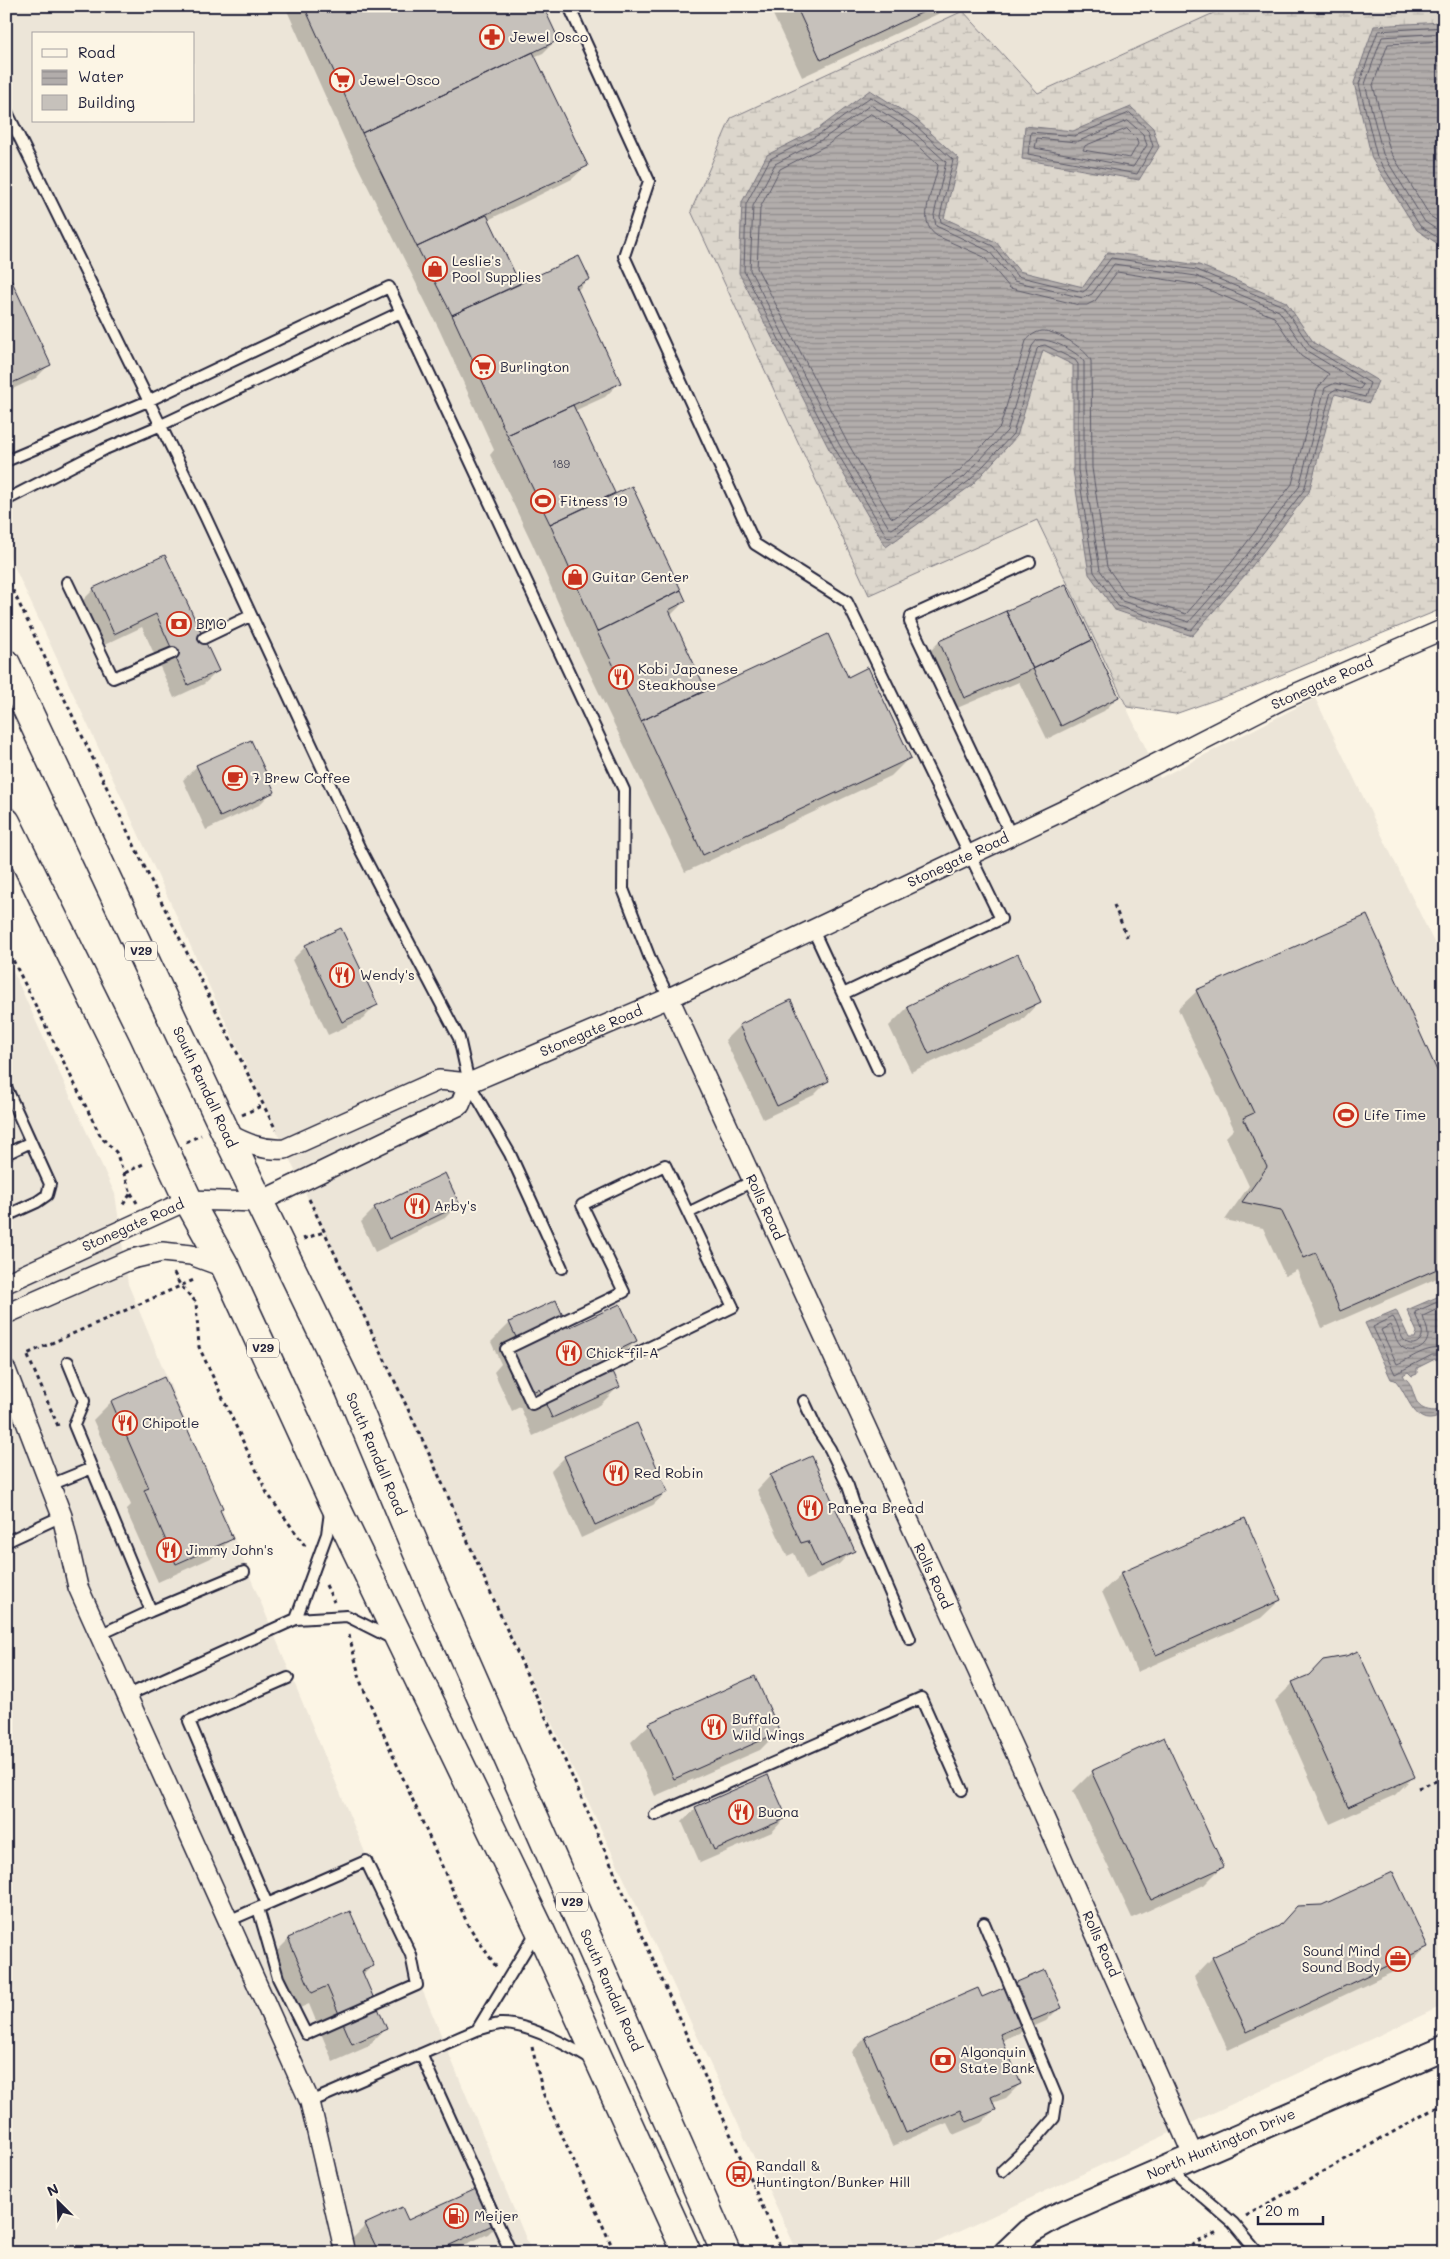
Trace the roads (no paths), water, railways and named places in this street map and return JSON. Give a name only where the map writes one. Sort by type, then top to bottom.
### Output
[{"type":"main road","name":"South Randall Road","points":[[6,664],[259,1202],[350,1390],[417,1551],[726,2253]]},
{"type":"main road","name":"V29","points":[[6,822],[167,1152],[188,1200],[226,1268],[332,1499],[539,1928],[687,2253]]},
{"type":"street","name":"Stonegate Road","points":[[224,1128],[257,1147],[275,1150],[285,1149],[439,1080],[469,1083],[669,998],[1011,835],[1281,700],[1444,629]]},
{"type":"street","name":"Rolls Road","points":[[669,998],[1021,1765],[1193,2155]]},
{"type":"street","name":"Stonegate Road","points":[[6,1283],[188,1200],[259,1202],[460,1105],[469,1083]]},
{"type":"street","points":[[6,1314],[132,1259],[162,1252],[191,1255],[226,1268]]},
{"type":"street","points":[[6,1370],[62,1516],[78,1587],[310,2102],[345,2253]]},
{"type":"street","name":"North Huntington Drive","points":[[1006,2253],[1028,2232],[1054,2217],[1193,2155],[1444,2048]]},
{"type":"lane","points":[[569,6],[649,181],[624,256],[755,544],[847,602],[1001,918],[842,994]]},
{"type":"lane","points":[[6,110],[159,426],[205,516],[360,849],[459,1038],[469,1083],[510,1154],[562,1268]]},
{"type":"lane","points":[[6,461],[148,401],[389,287],[624,790],[623,889],[651,961],[669,998]]},
{"type":"lane","points":[[6,500],[105,449],[159,426],[401,312]]},
{"type":"lane","points":[[1011,835],[910,622],[911,616],[1030,562]]},
{"type":"lane","points":[[67,582],[113,678],[173,653]]},
{"type":"lane","points":[[204,638],[250,616]]},
{"type":"lane","points":[[812,930],[878,1070]]},
{"type":"lane","points":[[6,1087],[50,1184],[47,1195],[37,1202],[6,1216]]},
{"type":"lane","points":[[6,1154],[31,1142]]},
{"type":"lane","points":[[665,1165],[688,1213],[733,1307],[532,1404],[506,1349],[624,1292],[582,1205],[665,1165]]},
{"type":"lane","points":[[688,1213],[753,1181]]},
{"type":"lane","points":[[68,1362],[84,1401],[74,1425],[151,1610]]},
{"type":"lane","points":[[804,1400],[817,1429],[830,1449],[848,1486],[861,1525],[910,1639]]},
{"type":"lane","points":[[50,1485],[92,1468]]},
{"type":"lane","points":[[296,1619],[327,1534],[332,1499]]},
{"type":"lane","points":[[6,1542],[62,1516]]},
{"type":"lane","points":[[99,1635],[151,1610],[244,1572]]},
{"type":"lane","points":[[126,1696],[296,1619],[347,1616],[401,1642]]},
{"type":"lane","points":[[228,1921],[262,1906],[366,1861],[411,1955],[417,1985],[306,2034],[278,1978],[262,1906],[189,1721],[288,1678]]},
{"type":"lane","points":[[655,1815],[921,1698],[962,1790]]},
{"type":"lane","points":[[984,1923],[1057,2098],[1054,2118],[1035,2140],[1002,2171]]},
{"type":"lane","points":[[477,2030],[539,1928]]},
{"type":"lane","points":[[310,2102],[477,2030],[501,2024],[531,2030],[564,2044],[603,2067]]},
{"type":"lane","points":[[421,2054],[511,2253]]},
{"type":"lane","points":[[1168,2166],[1234,2223],[1258,2253]]},
{"type":"water","points":[[1444,23],[1444,248],[1417,230],[1372,159],[1354,83],[1374,26]]},
{"type":"water","points":[[870,90],[917,120],[959,159],[944,218],[996,242],[1019,271],[1083,287],[1108,252],[1199,265],[1286,302],[1314,343],[1378,381],[1369,403],[1335,394],[1309,492],[1245,575],[1192,636],[1115,610],[1089,574],[1073,470],[1073,365],[1043,350],[1017,436],[972,485],[886,547],[829,449],[739,273],[742,202],[767,155],[818,129]]},
{"type":"water","points":[[1131,107],[1153,128],[1159,147],[1139,180],[1022,159],[1025,126],[1073,131]]},
{"type":"water","points":[[1444,1294],[1444,1383],[1438,1370],[1438,1360],[1435,1359],[1417,1368],[1417,1374],[1412,1376],[1408,1372],[1403,1375],[1410,1384],[1415,1399],[1420,1406],[1435,1411],[1444,1405],[1444,1414],[1434,1419],[1426,1419],[1419,1415],[1400,1386],[1395,1380],[1391,1379],[1365,1323],[1396,1310],[1409,1338],[1415,1338],[1417,1332],[1407,1310]]},
{"type":"place","name":"Jewel Osco","points":[[492,37]]},
{"type":"place","name":"Jewel-Osco","points":[[342,80]]},
{"type":"place","name":"Leslie's Pool Supplies","points":[[435,269]]},
{"type":"place","name":"Burlington","points":[[483,367]]},
{"type":"place","name":"Fitness 19","points":[[543,501]]},
{"type":"place","name":"Guitar Center","points":[[575,577]]},
{"type":"place","name":"BMO","points":[[179,624]]},
{"type":"place","name":"Kobi Japanese Steakhouse","points":[[621,677]]},
{"type":"place","name":"7 Brew Coffee","points":[[235,778]]},
{"type":"place","name":"Wendy's","points":[[342,975]]},
{"type":"place","name":"Life Time","points":[[1346,1115]]},
{"type":"place","name":"Arby's","points":[[417,1206]]},
{"type":"place","name":"Chick-fil-A","points":[[569,1353]]},
{"type":"place","name":"Chipotle","points":[[125,1423]]},
{"type":"place","name":"Red Robin","points":[[616,1473]]},
{"type":"place","name":"Panera Bread","points":[[810,1508]]},
{"type":"place","name":"Jimmy John's","points":[[169,1550]]},
{"type":"place","name":"Buffalo Wild Wings","points":[[714,1727]]},
{"type":"place","name":"Buona","points":[[741,1812]]},
{"type":"place","name":"Sound Mind Sound Body","points":[[1398,1959]]},
{"type":"place","name":"Algonquin State Bank","points":[[943,2060]]},
{"type":"place","name":"Randall & Huntington/Bunker Hill","points":[[739,2174]]},
{"type":"place","name":"Meijer","points":[[456,2216]]}]
